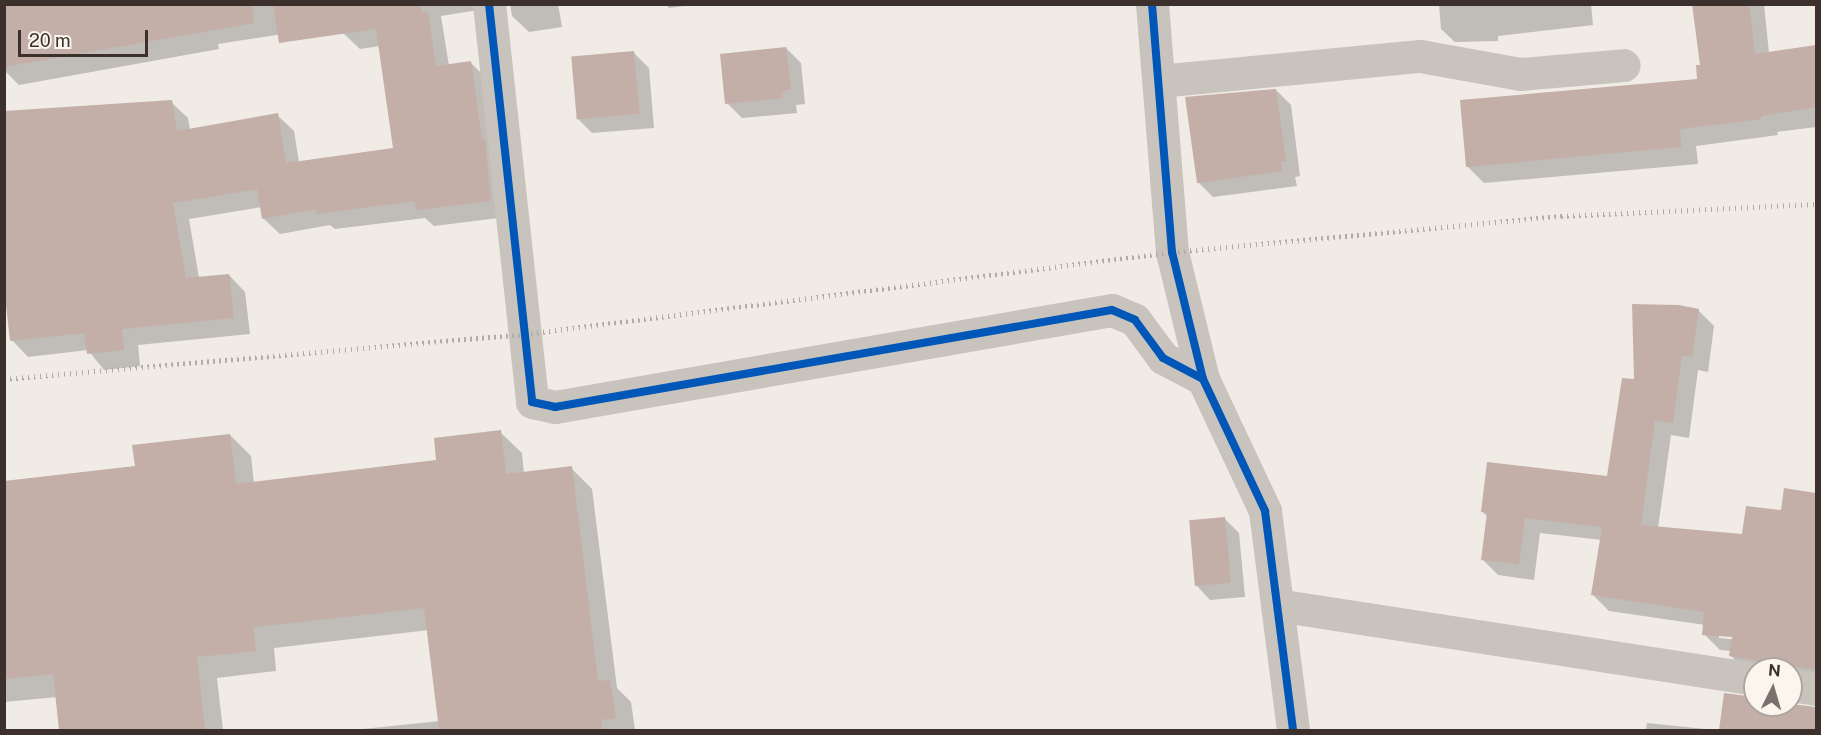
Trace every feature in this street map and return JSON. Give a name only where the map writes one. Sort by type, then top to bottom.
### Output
[{"type":"street","points":[[489,4],[532,402],[555,407],[1112,310],[1135,320],[1163,358],[1203,379]]},
{"type":"street","points":[[1152,4],[1172,252],[1203,379],[1265,511],[1293,730]]},
{"type":"street","points":[[1159,81],[1420,56],[1520,74],[1624,65]]},
{"type":"street","points":[[1277,605],[1743,677]]},
{"type":"building","points":[[4,4],[252,4],[254,23],[4,67]]},
{"type":"building","points":[[273,4],[420,4],[422,13],[428,12],[436,66],[471,61],[482,139],[485,139],[491,201],[416,210],[415,201],[317,214],[316,209],[262,219],[257,189],[173,203],[186,278],[229,274],[234,318],[122,329],[124,350],[87,354],[84,333],[10,341],[4,287],[4,111],[172,100],[177,131],[278,113],[286,163],[393,148],[376,29],[279,43]]},
{"type":"building","points":[[1692,4],[1749,4],[1755,54],[1816,45],[1816,107],[1761,116],[1761,119],[1680,129],[1681,147],[1466,167],[1460,100],[1697,79],[1696,65],[1700,65]]},
{"type":"building","points":[[786,47],[791,89],[782,91],[783,98],[725,104],[720,54]]},
{"type":"building","points":[[634,51],[639,114],[577,119],[571,56]]},
{"type":"building","points":[[1276,89],[1286,161],[1281,162],[1283,171],[1197,183],[1185,97]]},
{"type":"building","points":[[1632,304],[1679,305],[1699,309],[1692,357],[1682,355],[1673,423],[1655,420],[1641,525],[1742,534],[1746,506],[1781,510],[1784,488],[1816,493],[1816,670],[1803,668],[1803,657],[1743,658],[1729,656],[1732,637],[1702,635],[1704,612],[1591,595],[1602,527],[1525,518],[1519,564],[1481,560],[1487,513],[1481,512],[1487,462],[1607,476],[1622,378],[1634,379]]},
{"type":"building","points":[[501,430],[506,474],[572,466],[598,681],[610,680],[616,718],[601,720],[603,730],[439,730],[424,608],[253,627],[256,651],[197,657],[205,730],[59,730],[53,674],[4,679],[4,481],[135,466],[132,445],[230,434],[236,484],[436,460],[434,438]]},
{"type":"building","points":[[1225,517],[1231,583],[1195,586],[1189,520]]},
{"type":"building","points":[[1724,693],[1743,695],[1743,717],[1803,717],[1803,705],[1816,707],[1816,730],[1719,730]]},
{"type":"railway","points":[[4,379],[525,334],[1172,252],[1561,216],[1816,204]]},
{"type":"cycle path","points":[[489,4],[532,402],[555,407],[1112,310],[1135,320],[1163,358],[1203,379]]},
{"type":"cycle path","points":[[1152,4],[1172,252],[1203,379],[1265,511],[1293,730]]}]
